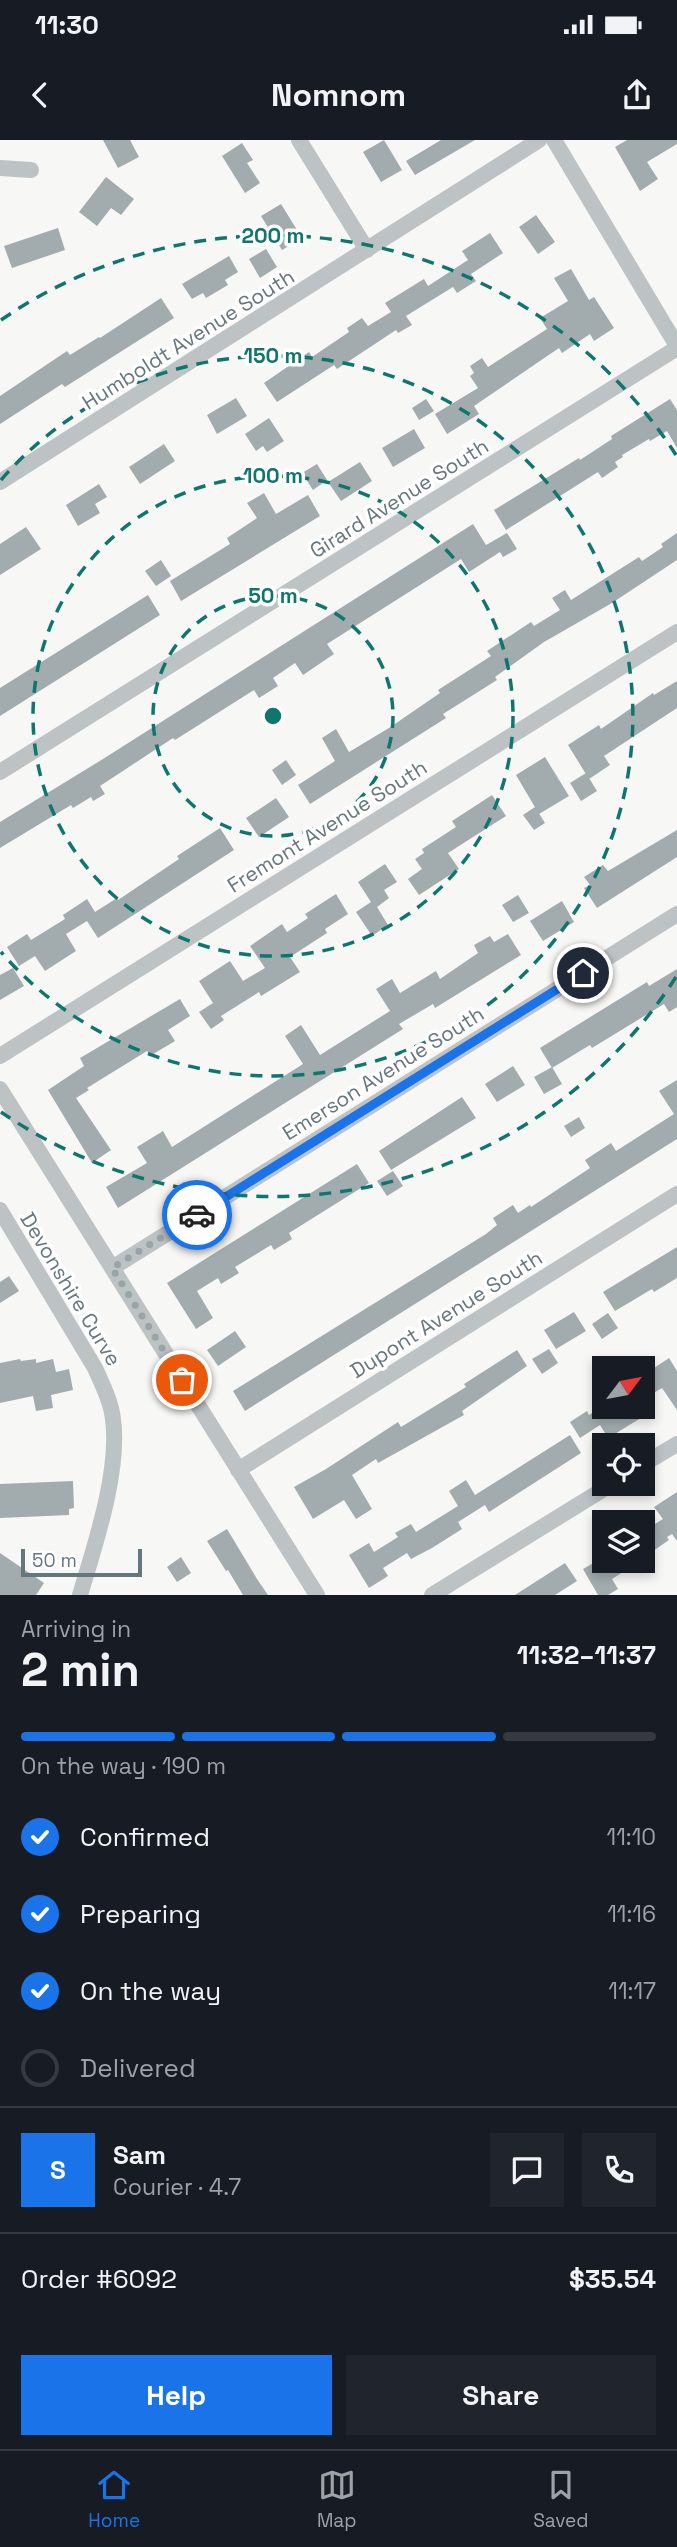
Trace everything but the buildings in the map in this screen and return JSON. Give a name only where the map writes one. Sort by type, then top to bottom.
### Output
[{"type":"street","points":[[299,140],[367,250]]},
{"type":"street","name":"Humboldt Avenue South","points":[[0,482],[539,140]]},
{"type":"street","points":[[554,140],[677,347]]},
{"type":"street","points":[[0,168],[32,170]]},
{"type":"street","name":"Girard Avenue South","points":[[0,772],[677,347]]},
{"type":"street","name":"Fremont Avenue South","points":[[0,1056],[677,632]]},
{"type":"street","name":"Emerson Avenue South","points":[[112,1268],[677,914]]},
{"type":"street","points":[[0,1089],[317,1595]]},
{"type":"street","name":"Dupont Avenue South","points":[[238,1470],[677,1194]]},
{"type":"street","name":"Devonshire Curve","points":[[0,1210],[95,1368],[113,1416],[115,1442],[105,1503],[80,1595]]},
{"type":"street","points":[[655,1457],[677,1444]]},
{"type":"street","points":[[432,1595],[593,1496]]},
{"type":"way so far","points":[[182,1380],[112,1268],[197,1215]]},
{"type":"route","points":[[197,1215],[583,973]]}]
